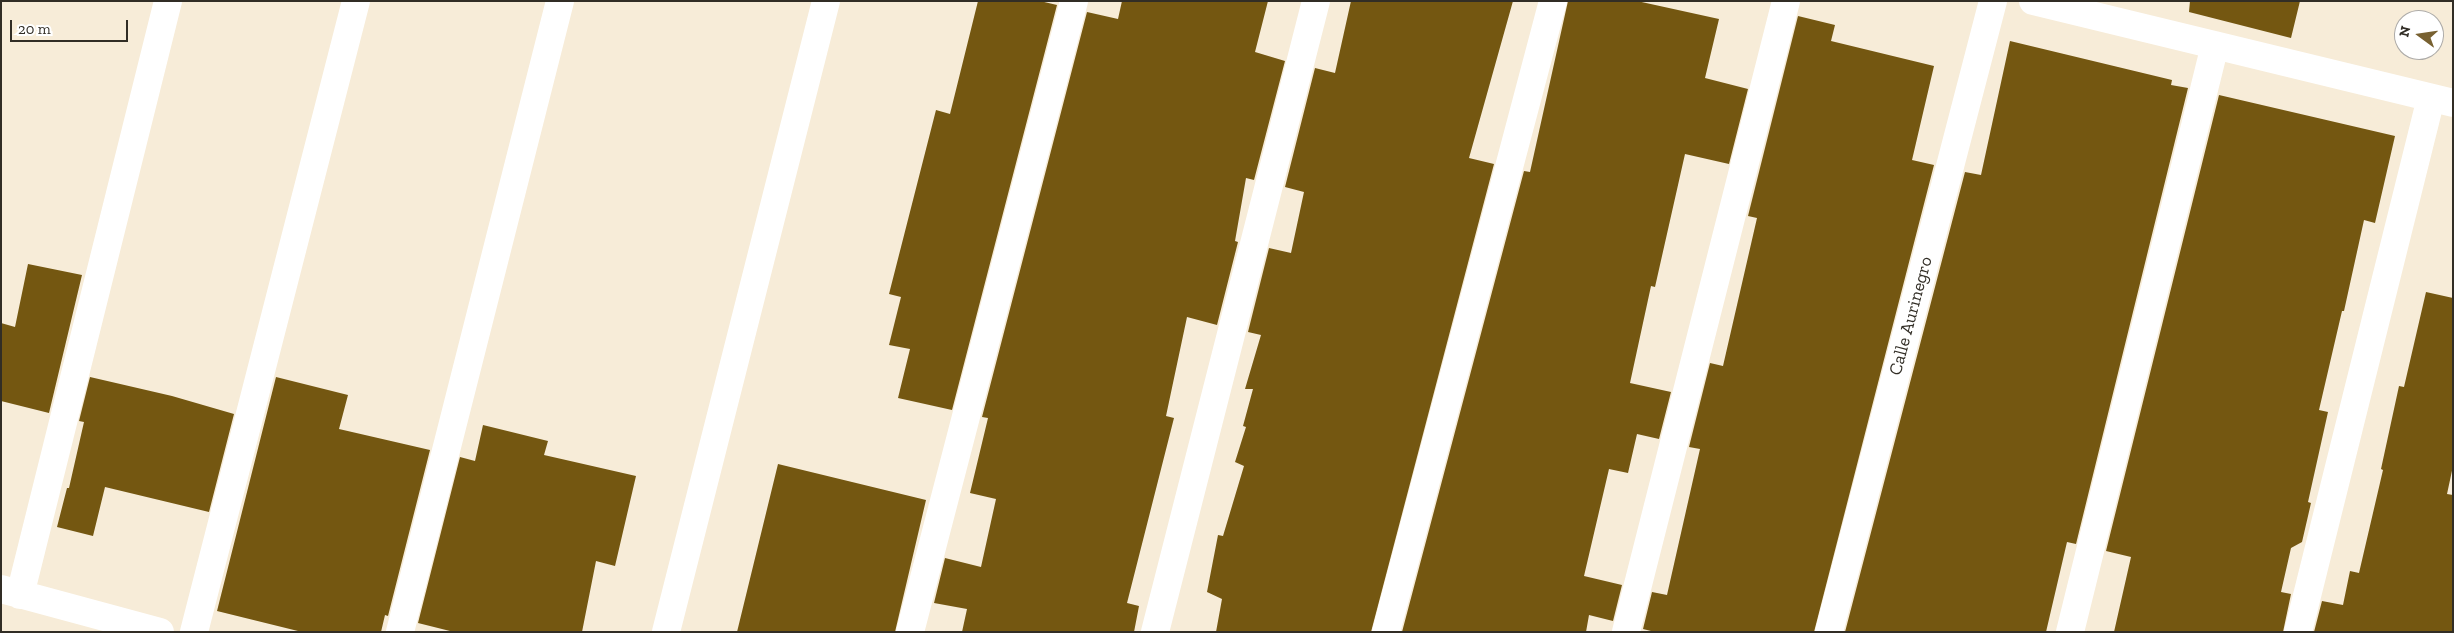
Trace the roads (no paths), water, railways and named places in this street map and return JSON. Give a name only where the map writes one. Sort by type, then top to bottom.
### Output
[{"type":"street","points":[[160,632],[11,592],[168,1]]},
{"type":"street","points":[[194,632],[356,1]]},
{"type":"street","points":[[400,632],[560,1]]},
{"type":"street","points":[[666,632],[826,1]]},
{"type":"street","points":[[910,632],[1074,1]]},
{"type":"street","points":[[1156,632],[1316,1]]},
{"type":"street","points":[[1386,632],[1553,1]]},
{"type":"street","points":[[1626,632],[1786,1]]},
{"type":"street","name":"Calle Aurinegro","points":[[1829,632],[1993,1]]},
{"type":"street","points":[[2033,1],[2442,101],[2298,632]]},
{"type":"street","points":[[2070,632],[2214,46]]}]
